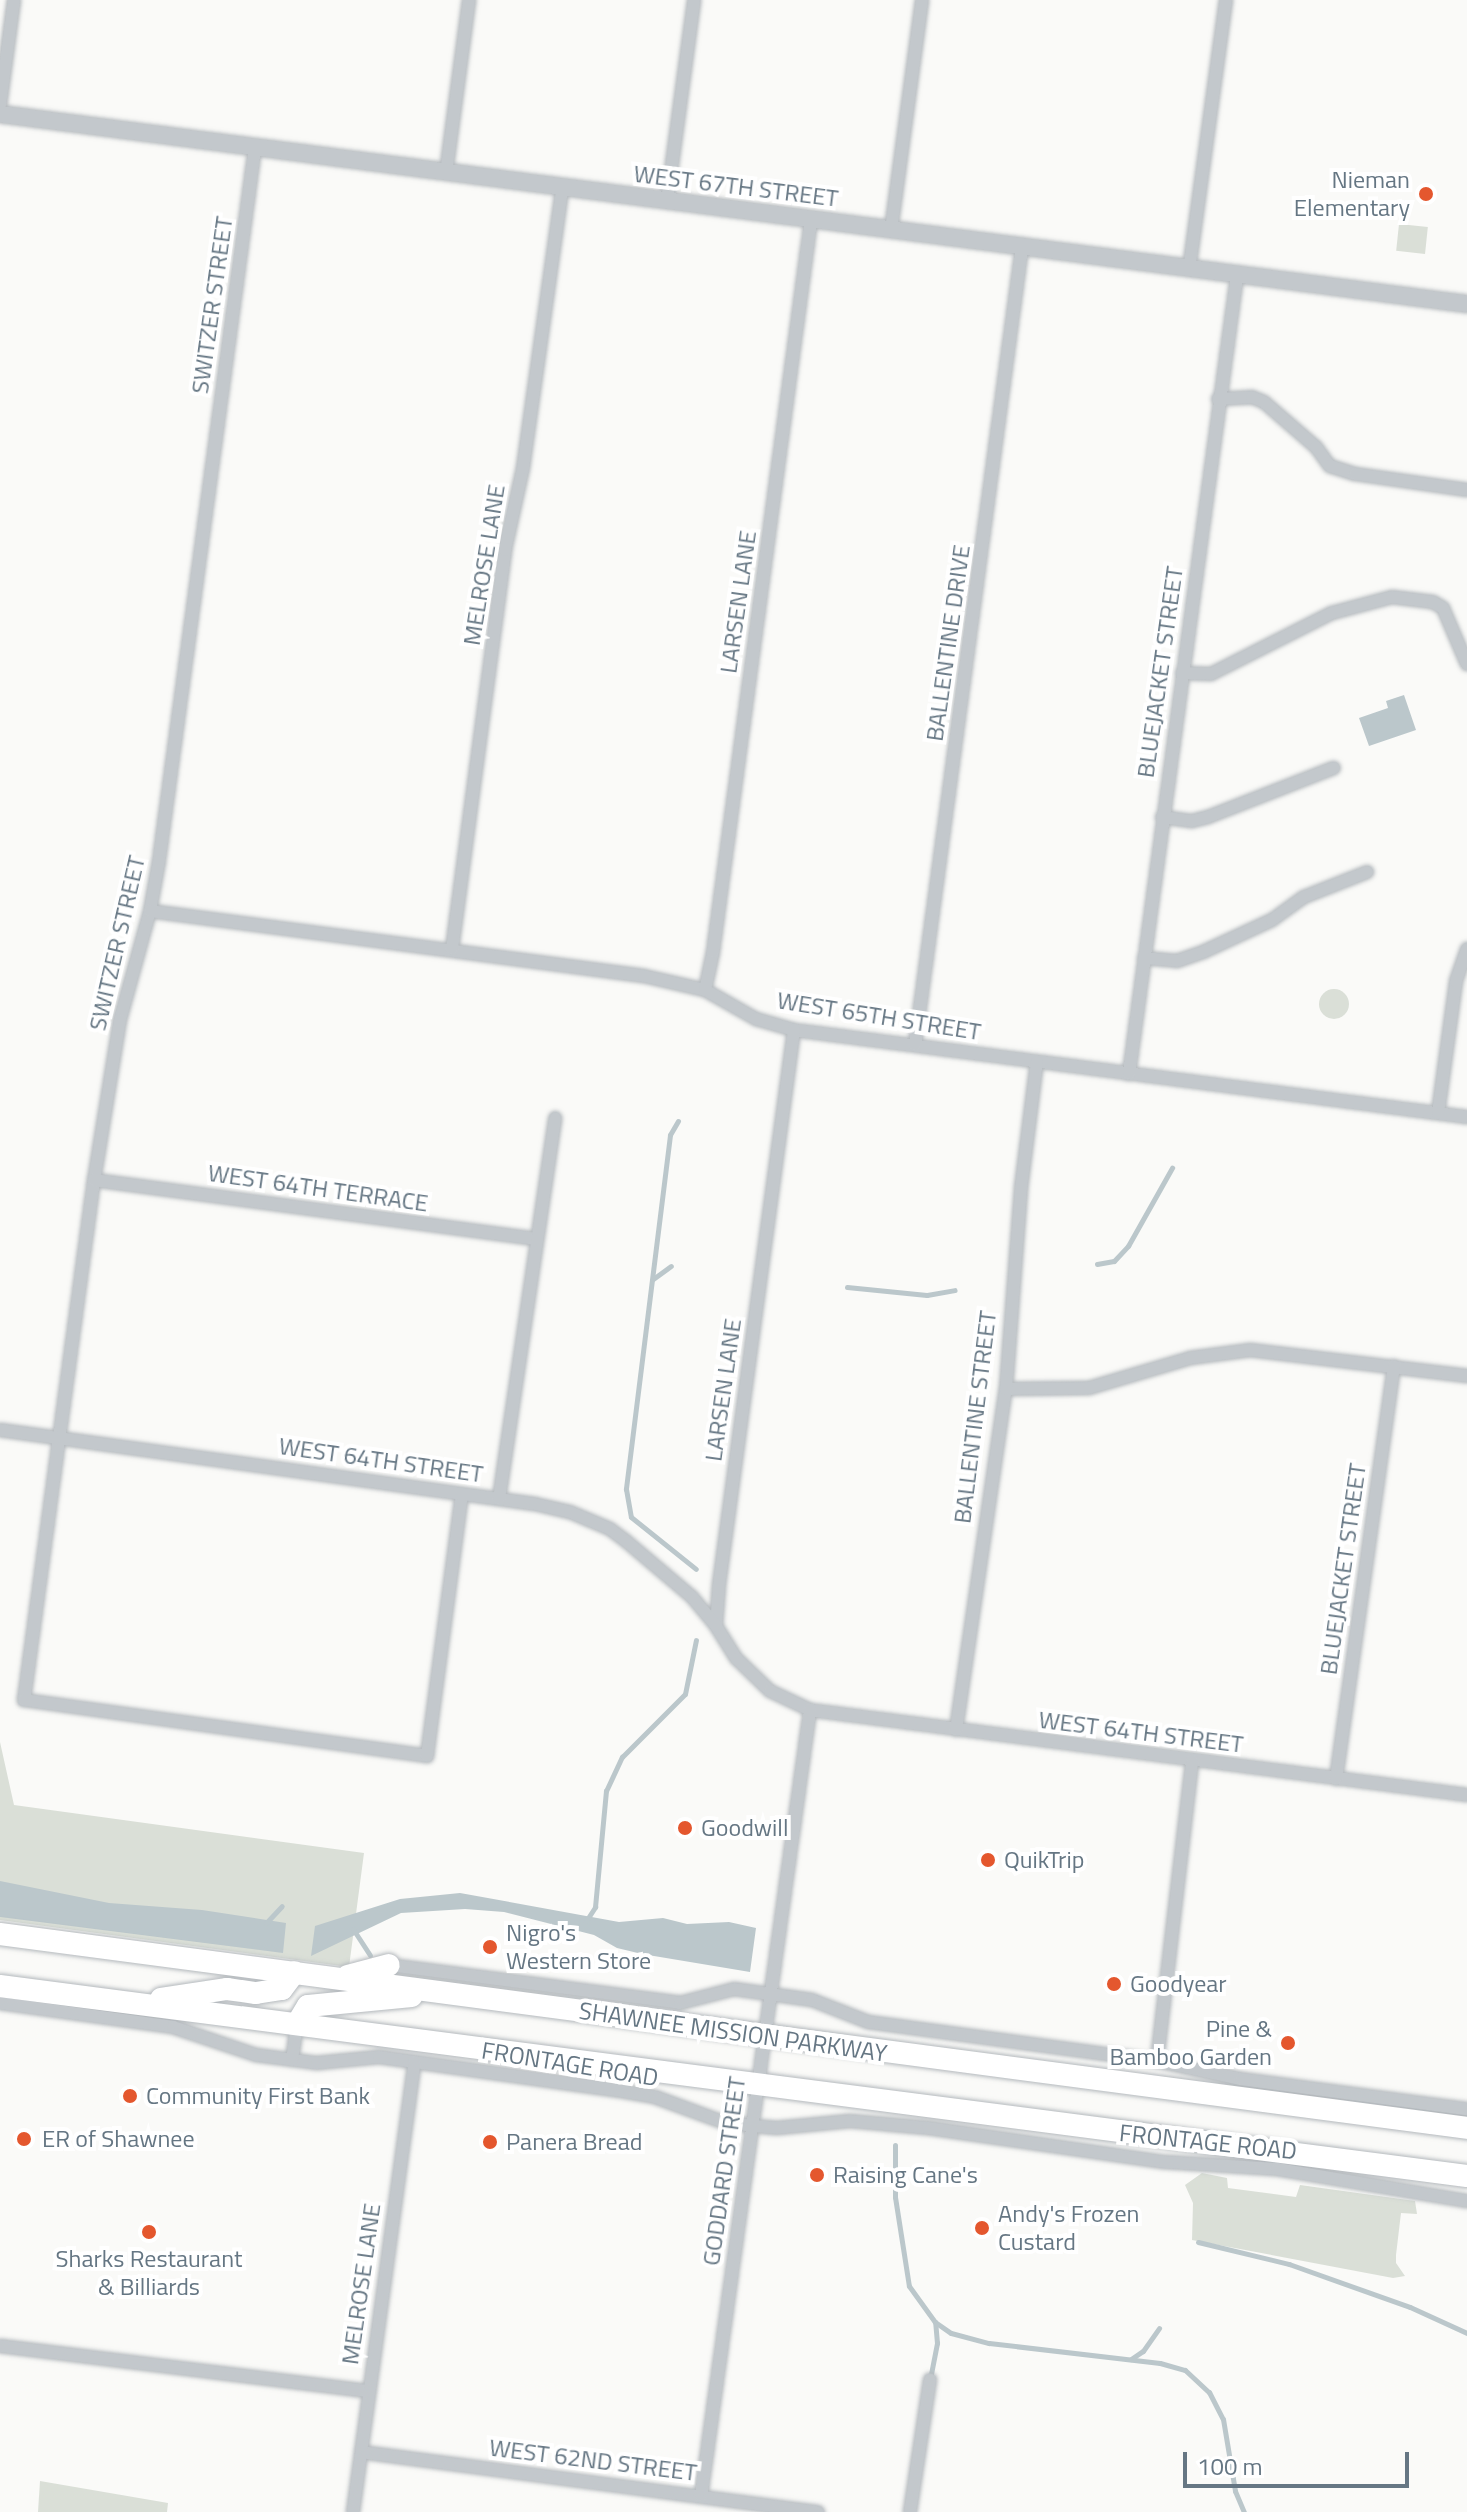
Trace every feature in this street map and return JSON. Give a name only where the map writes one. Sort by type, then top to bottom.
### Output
[{"type":"highway","name":"SHAWNEE MISSION PARKWAY","points":[[0,1934],[1467,2128]]},
{"type":"highway","points":[[343,1979],[389,1965]]},
{"type":"highway","points":[[135,2003],[227,1989],[256,1993],[282,1989],[295,1972]]},
{"type":"highway","name":"SHAWNEE MISSION PARKWAY","points":[[0,1986],[1467,2176]]},
{"type":"highway","points":[[297,2024],[308,2006],[350,2005],[437,1993]]},
{"type":"street","points":[[0,105],[14,0]]},
{"type":"street","points":[[446,173],[469,0]]},
{"type":"street","points":[[667,201],[694,0]]},
{"type":"street","points":[[891,230],[922,0]]},
{"type":"street","points":[[1189,270],[1226,0]]},
{"type":"street","name":"WEST 67TH STREET","points":[[0,114],[1467,304]]},
{"type":"street","name":"SWITZER STREET","points":[[255,148],[150,911],[120,1020],[94,1180],[24,1700],[427,1756],[462,1494]]},
{"type":"street","name":"MELROSE LANE","points":[[452,949],[505,550],[523,468],[562,189]]},
{"type":"street","name":"LARSEN LANE","points":[[705,990],[716,937],[811,220]]},
{"type":"street","name":"BALLENTINE DRIVE","points":[[915,1045],[1022,247]]},
{"type":"street","name":"BLUEJACKET STREET","points":[[1129,1074],[1237,276]]},
{"type":"street","points":[[1218,399],[1252,397],[1264,402],[1316,447],[1330,466],[1355,474],[1467,490]]},
{"type":"street","points":[[1182,673],[1211,674],[1332,613],[1371,601],[1401,597],[1433,602],[1443,608],[1467,664]]},
{"type":"street","points":[[1162,817],[1192,821],[1208,817],[1334,768]]},
{"type":"street","points":[[1144,958],[1177,961],[1203,952],[1272,920],[1304,897],[1367,872]]},
{"type":"street","name":"WEST 65TH STREET","points":[[150,911],[644,976],[705,990],[756,1019],[794,1030],[1467,1117]]},
{"type":"street","points":[[1438,1113],[1456,981],[1467,949]]},
{"type":"street","name":"LARSEN LANE","points":[[716,1626],[794,1030]]},
{"type":"street","name":"BALLENTINE STREET","points":[[956,1730],[1006,1389],[1019,1202],[1037,1062]]},
{"type":"street","points":[[499,1499],[555,1118]]},
{"type":"street","name":"WEST 64TH TERRACE","points":[[94,1180],[536,1239]]},
{"type":"street","points":[[1006,1389],[1089,1388],[1190,1358],[1250,1350],[1467,1376]]},
{"type":"street","name":"BLUEJACKET STREET","points":[[1336,1779],[1394,1366]]},
{"type":"street","name":"WEST 64TH STREET","points":[[0,1430],[499,1499],[570,1512],[610,1529],[692,1597],[716,1626]]},
{"type":"street","points":[[716,1626],[737,1659],[754,1678],[770,1691],[810,1710]]},
{"type":"street","name":"WEST 64TH STREET","points":[[810,1710],[1467,1795]]},
{"type":"street","name":"GODDARD STREET","points":[[701,2496],[810,1710]]},
{"type":"street","points":[[1157,2061],[1192,1761]]},
{"type":"street","points":[[389,1965],[680,2003],[734,1989],[812,2000],[868,2022],[1157,2061],[1241,2079],[1467,2109]]},
{"type":"street","name":"FRONTAGE ROAD","points":[[0,2003],[173,2027],[234,2050],[292,2060],[343,2063],[379,2057],[655,2097],[720,2121],[753,2126],[777,2128],[850,2121],[928,2128],[1165,2162],[1277,2169],[1467,2201]]},
{"type":"street","points":[[292,2060],[297,2024]]},
{"type":"street","name":"MELROSE LANE","points":[[353,2512],[415,2062]]},
{"type":"street","points":[[0,2346],[369,2391]]},
{"type":"street","points":[[910,2512],[930,2380]]},
{"type":"street","name":"WEST 62ND STREET","points":[[361,2452],[818,2512]]},
{"type":"shaded area","points":[[1399,224],[1428,227],[1425,254],[1396,251]]},
{"type":"shaded area","points":[[1404,695],[1416,730],[1369,746],[1359,718],[1388,708],[1386,701]]},
{"type":"shaded area","points":[[1334,989],[1345,993],[1349,1004],[1345,1015],[1334,1019],[1323,1015],[1319,1004],[1323,993]]},
{"type":"shaded area","points":[[0,1742],[14,1805],[364,1853],[349,1967],[0,1920]]},
{"type":"shaded area","points":[[0,1881],[109,1903],[202,1910],[286,1923],[283,1953],[0,1917]]},
{"type":"shaded area","points":[[460,1893],[619,1922],[663,1918],[687,1924],[729,1922],[756,1928],[750,1972],[642,1954],[617,1948],[594,1935],[504,1912],[465,1909],[401,1913],[311,1956],[315,1926],[400,1899]]},
{"type":"shaded area","points":[[1202,2173],[1227,2178],[1228,2188],[1296,2197],[1300,2185],[1415,2201],[1417,2214],[1401,2213],[1396,2263],[1405,2276],[1393,2278],[1192,2240],[1193,2203],[1185,2185]]},
{"type":"shaded area","points":[[40,2481],[168,2503],[167,2512],[38,2512]]},
{"type":"waterway","points":[[678,1121],[670,1135],[626,1489],[631,1517],[696,1569]]},
{"type":"waterway","points":[[1097,1264],[1114,1261],[1128,1246],[1172,1168]]},
{"type":"waterway","points":[[653,1279],[671,1266]]},
{"type":"waterway","points":[[847,1287],[927,1295],[955,1290]]},
{"type":"waterway","points":[[586,1921],[595,1907],[606,1791],[622,1757],[685,1694],[696,1640]]},
{"type":"waterway","points":[[266,1923],[282,1906]]},
{"type":"waterway","points":[[353,1929],[370,1955]]},
{"type":"waterway","points":[[895,2145],[895,2197],[909,2286],[935,2322],[951,2333],[989,2343],[1160,2363],[1185,2370],[1209,2392],[1223,2419],[1235,2491],[1244,2512]]},
{"type":"waterway","points":[[1198,2242],[1289,2264],[1410,2307],[1467,2333]]},
{"type":"waterway","points":[[930,2379],[937,2343],[935,2322]]},
{"type":"waterway","points":[[1131,2359],[1143,2351],[1159,2328]]},
{"type":"place","name":"Nieman Elementary","points":[[1426,194]]},
{"type":"place","name":"Goodwill","points":[[685,1828]]},
{"type":"place","name":"QuikTrip","points":[[988,1860]]},
{"type":"place","name":"Nigro's Western Store","points":[[490,1947]]},
{"type":"place","name":"Goodyear","points":[[1114,1984]]},
{"type":"place","name":"Pine & Bamboo Garden","points":[[1288,2043]]},
{"type":"place","name":"Community First Bank","points":[[130,2096]]},
{"type":"place","name":"ER of Shawnee","points":[[24,2139]]},
{"type":"place","name":"Panera Bread","points":[[490,2142]]},
{"type":"place","name":"Raising Cane's","points":[[817,2175]]},
{"type":"place","name":"Andy's Frozen Custard","points":[[982,2228]]},
{"type":"place","name":"Sharks Restaurant & Billiards","points":[[149,2232]]}]
